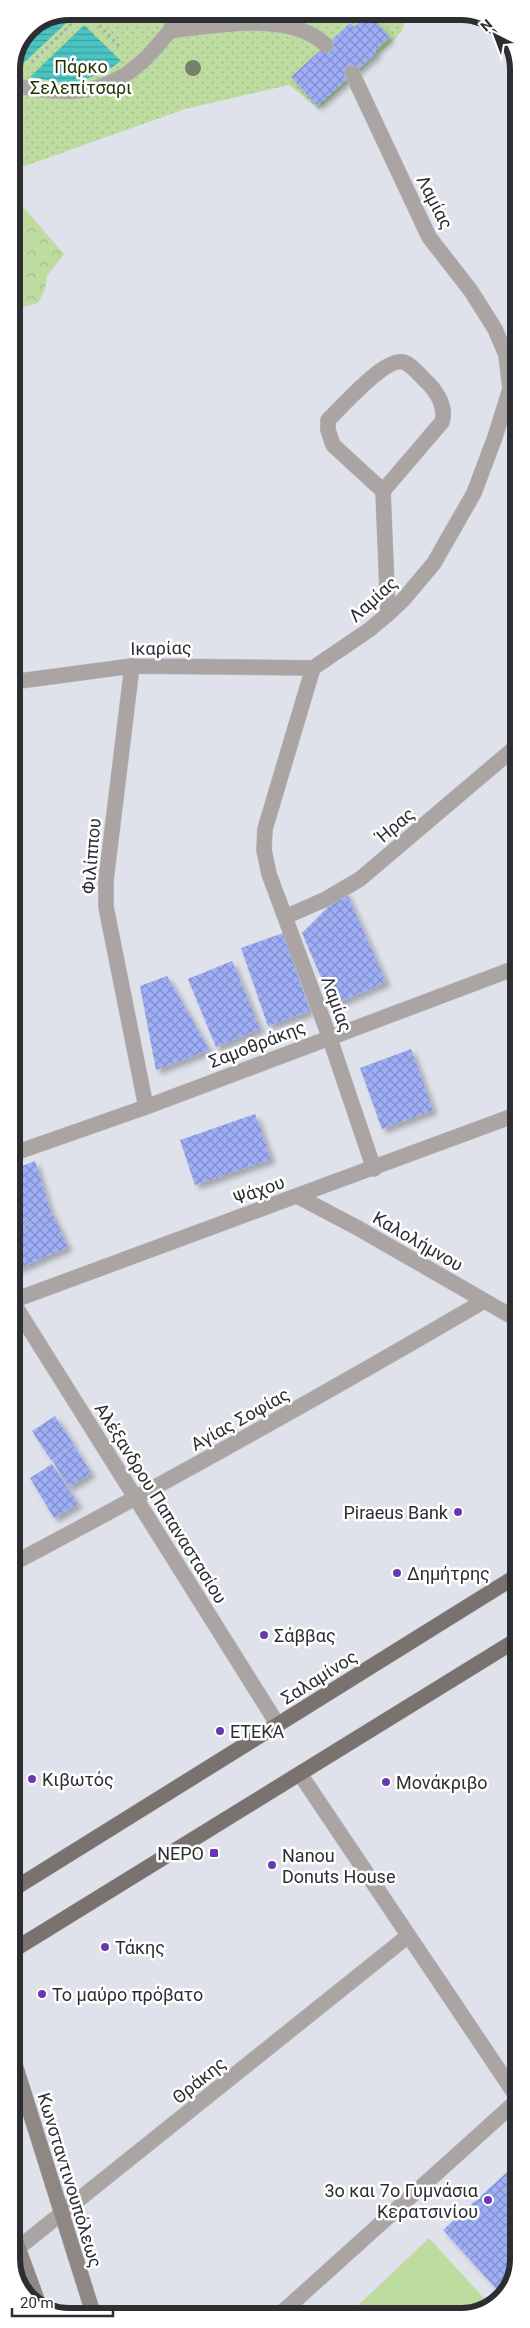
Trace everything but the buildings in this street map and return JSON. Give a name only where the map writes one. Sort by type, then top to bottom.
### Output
[{"type":"main road","name":"Σαλαμίνος","points":[[20,1885],[510,1580]]},
{"type":"main road","points":[[20,1946],[510,1644]]},
{"type":"street","points":[[20,87],[50,92],[85,91],[113,82],[138,66],[170,32],[175,20]]},
{"type":"street","points":[[170,32],[232,25],[287,25],[320,40],[326,45]]},
{"type":"street","name":"Λαμίας","points":[[352,73],[429,237],[471,292],[495,329],[506,355],[510,389],[495,437],[474,493],[434,562],[403,600],[370,630],[313,668],[266,828],[264,850],[267,866],[329,1036],[374,1168]]},
{"type":"street","points":[[383,491],[333,445],[328,430],[328,420],[382,368],[395,361],[406,362],[433,389],[441,401],[444,414],[442,422],[383,491],[388,614]]},
{"type":"street","name":"Ικαρίας","points":[[20,681],[132,666],[313,668]]},
{"type":"street","name":"Φιλίππου","points":[[132,666],[106,880],[106,907],[146,1107]]},
{"type":"street","name":"Ήρας","points":[[285,917],[326,899],[360,879],[510,753]]},
{"type":"street","name":"Σαμοθράκης","points":[[20,1151],[146,1107],[329,1036],[510,973]]},
{"type":"street","name":"Ψάχου","points":[[20,1298],[510,1117]]},
{"type":"street","name":"Καλολήμνου","points":[[297,1196],[356,1227],[510,1316]]},
{"type":"street","name":"Αγίας Σοφίας","points":[[20,1560],[136,1499],[484,1301]]},
{"type":"street","name":"Αλέξανδρου Παπαναστασίου","points":[[20,1314],[278,1725]]},
{"type":"street","points":[[300,1774],[510,2088]]},
{"type":"street","name":"Θράκης","points":[[20,2246],[408,1936]]},
{"type":"street","name":"Κωνσταντινουπόλεως","points":[[20,2082],[91,2308]]},
{"type":"street","points":[[287,2308],[510,2107]]},
{"type":"street","points":[[20,2262],[34,2293]]},
{"type":"path","points":[[31,62],[75,20]]},
{"type":"green space","name":"Πάρκο Σελεπίτσαρι","points":[[69,20],[405,20],[403,29],[395,39],[319,109],[289,85],[185,109],[20,168],[21,59],[28,42],[34,34],[50,24]]},
{"type":"green space","points":[[20,206],[64,254],[47,276],[45,289],[38,303],[20,308]]},
{"type":"green space","points":[[429,2238],[486,2301],[471,2307],[461,2308],[355,2308]]},
{"type":"water","points":[[69,20],[20,66],[24,50],[34,34],[50,24]]},
{"type":"water","points":[[84,25],[121,61],[104,73],[70,84],[30,77]]},
{"type":"place","name":"Piraeus Bank","points":[[458,1512]]},
{"type":"place","name":"Δημήτρης","points":[[397,1573]]},
{"type":"place","name":"Σάββας","points":[[264,1635]]},
{"type":"place","name":"ΕΤΕΚΑ","points":[[220,1731]]},
{"type":"place","name":"Κιβωτός","points":[[32,1779]]},
{"type":"place","name":"Μονάκριβο","points":[[386,1782]]},
{"type":"place","name":"ΝΕΡΟ","points":[[214,1853]]},
{"type":"place","name":"Nanou Donuts House","points":[[272,1865]]},
{"type":"place","name":"Τάκης","points":[[105,1947]]},
{"type":"place","name":"Το μαύρο πρόβατο","points":[[42,1994]]},
{"type":"place","name":"3ο και 7ο Γυμνάσια Κερατσινίου","points":[[488,2200]]}]
